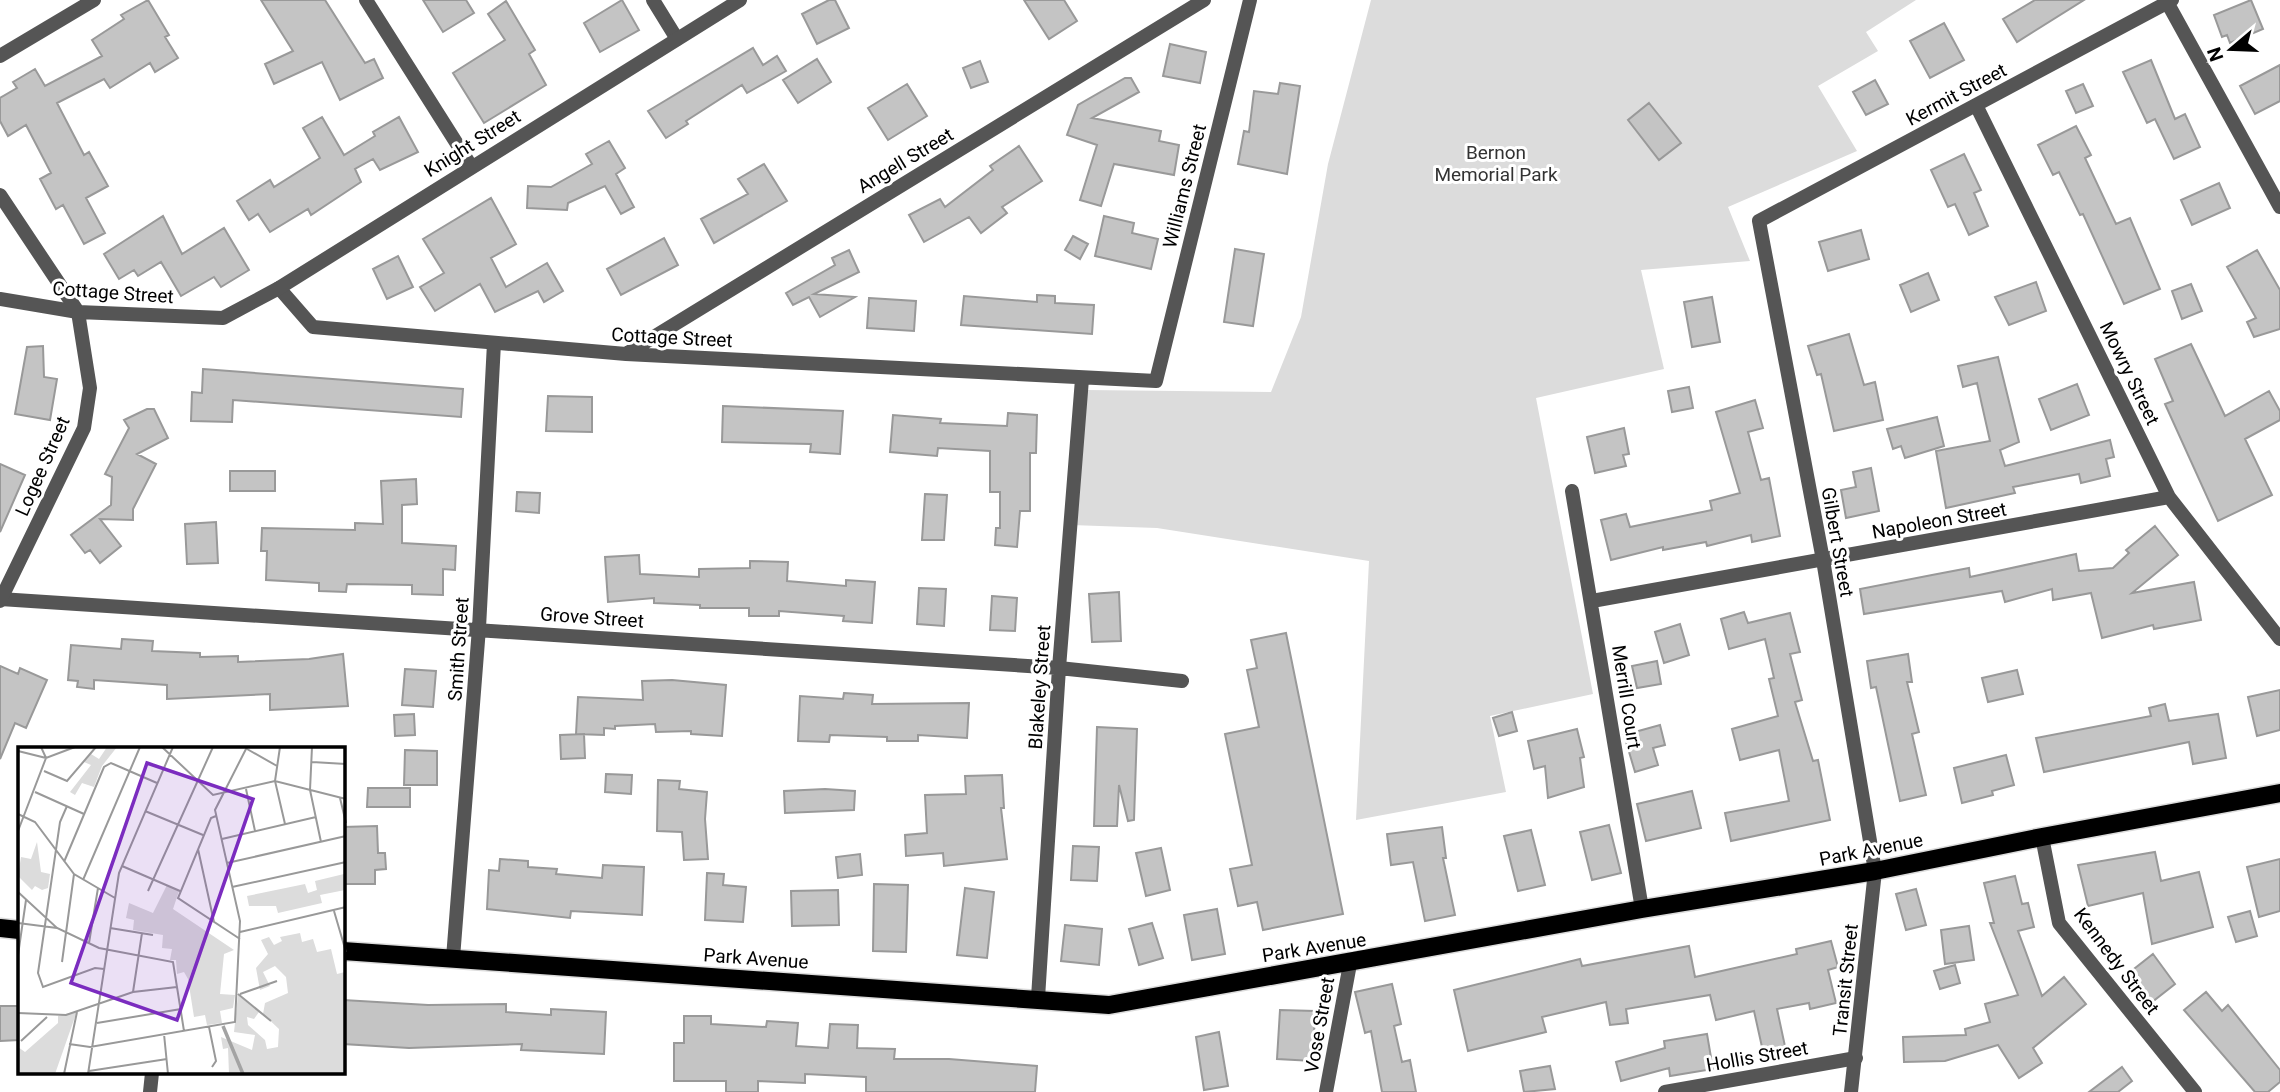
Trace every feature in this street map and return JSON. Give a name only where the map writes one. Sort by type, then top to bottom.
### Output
[{"type":"main road","name":"Park Avenue","points":[[345,951],[1109,1005],[1266,975],[1350,964],[1642,909],[1875,871],[2042,836],[2280,793]]},
{"type":"main road","points":[[0,928],[18,930]]},
{"type":"street","points":[[0,56],[94,0]]},
{"type":"street","points":[[366,0],[471,166]]},
{"type":"street","points":[[653,0],[677,39]]},
{"type":"street","name":"Knight Street","points":[[223,318],[279,288],[740,0]]},
{"type":"street","name":"Angell Street","points":[[626,354],[1204,0]]},
{"type":"street","name":"Williams Street","points":[[1156,381],[1250,0]]},
{"type":"street","points":[[2170,1],[2280,207]]},
{"type":"street","name":"Kermit Street","points":[[1759,221],[2170,1]]},
{"type":"street","name":"Mowry Street","points":[[1976,105],[2169,497],[2280,639]]},
{"type":"street","name":"Logee Street","points":[[0,195],[78,312],[90,388],[84,428],[0,600]]},
{"type":"street","name":"Gilbert Street","points":[[1759,221],[1823,560],[1875,871]]},
{"type":"street","name":"Cottage Street","points":[[279,288],[313,327],[626,354],[1156,381]]},
{"type":"street","name":"Cottage Street","points":[[0,299],[78,312],[223,318]]},
{"type":"street","name":"Smith Street","points":[[453,958],[479,628],[494,343]]},
{"type":"street","name":"Blakeley Street","points":[[1038,998],[1059,668],[1082,379]]},
{"type":"street","name":"Merrill Court","points":[[1572,491],[1642,909]]},
{"type":"street","name":"Napoleon Street","points":[[1592,601],[2169,497]]},
{"type":"street","name":"Grove Street","points":[[0,600],[479,628],[1059,668],[1182,681]]},
{"type":"street","name":"Kennedy Street","points":[[2042,836],[2059,923],[2196,1092]]},
{"type":"street","name":"Transit Street","points":[[1851,1092],[1875,871]]},
{"type":"street","name":"Vose Street","points":[[1326,1092],[1350,964]]},
{"type":"street","name":"Hollis Street","points":[[1665,1092],[1856,1058]]},
{"type":"street","points":[[150,1092],[152,1074]]},
{"type":"green space","name":"Bernon Memorial Park","points":[[1371,0],[1916,0],[1866,32],[1878,51],[1818,86],[1857,151],[1728,207],[1750,261],[1641,270],[1664,369],[1536,398],[1593,694],[1490,716],[1506,792],[1356,820],[1369,561],[1157,528],[1071,525],[1086,390],[1271,392],[1301,317],[1328,164]]},
{"type":"building","points":[[148,0],[169,35],[165,37],[178,58],[155,72],[150,63],[110,88],[104,79],[57,103],[84,155],[89,152],[108,186],[86,198],[105,233],[84,244],[63,205],[56,209],[40,179],[51,173],[26,125],[8,136],[0,121],[0,98],[17,88],[13,82],[35,69],[45,86],[102,56],[92,40],[124,19],[121,15]]},
{"type":"building","points":[[261,0],[325,0],[365,63],[374,59],[383,78],[340,100],[322,62],[274,84],[265,64],[293,51]]},
{"type":"building","points":[[423,0],[466,0],[474,13],[443,32]]},
{"type":"building","points":[[622,0],[639,30],[600,52],[584,23]]},
{"type":"building","points":[[829,0],[835,0],[849,28],[817,44],[802,14]]},
{"type":"building","points":[[1024,0],[1064,0],[1077,21],[1049,39]]},
{"type":"building","points":[[2035,0],[2084,0],[2017,42],[2003,19]]},
{"type":"building","points":[[2251,0],[2263,29],[2230,43],[2227,35],[2222,37],[2214,15]]},
{"type":"building","points":[[506,1],[535,50],[529,54],[546,85],[484,123],[453,73],[505,40],[488,14]]},
{"type":"building","points":[[1944,23],[1964,60],[1930,78],[1910,41]]},
{"type":"building","points":[[1170,44],[1206,52],[1200,83],[1163,76]]},
{"type":"building","points":[[753,48],[763,65],[777,56],[786,71],[747,93],[742,85],[686,121],[688,124],[666,138],[648,111]]},
{"type":"building","points":[[817,59],[831,82],[798,103],[783,80]]},
{"type":"building","points":[[2151,60],[2175,119],[2185,114],[2200,147],[2174,159],[2155,119],[2147,123],[2123,72]]},
{"type":"building","points":[[980,61],[988,82],[971,88],[963,68]]},
{"type":"building","points":[[2280,65],[2280,101],[2255,114],[2240,86]]},
{"type":"building","points":[[1125,78],[1131,78],[1139,92],[1092,118],[1161,131],[1159,141],[1179,145],[1174,175],[1114,164],[1101,206],[1080,200],[1097,145],[1067,135],[1078,105]]},
{"type":"building","points":[[1875,80],[1888,104],[1866,115],[1853,92]]},
{"type":"building","points":[[1280,83],[1300,86],[1287,174],[1238,164],[1244,131],[1249,132],[1254,91],[1278,94]]},
{"type":"building","points":[[907,84],[927,116],[888,140],[868,108]]},
{"type":"building","points":[[2083,84],[2093,106],[2076,113],[2066,91]]},
{"type":"building","points":[[1649,103],[1681,143],[1659,160],[1628,120]]},
{"type":"building","points":[[322,117],[344,155],[375,136],[373,132],[399,117],[418,152],[380,170],[373,159],[355,169],[361,182],[311,215],[308,209],[270,232],[258,214],[249,220],[237,201],[270,180],[274,187],[320,158],[303,128]]},
{"type":"building","points":[[2076,126],[2091,155],[2085,158],[2116,224],[2130,218],[2160,289],[2124,304],[2083,214],[2080,215],[2059,172],[2053,175],[2038,145]]},
{"type":"building","points":[[609,141],[625,168],[616,174],[634,207],[621,214],[605,186],[568,203],[567,210],[527,208],[528,186],[551,187],[592,164],[586,154]]},
{"type":"building","points":[[1019,146],[1042,181],[1002,207],[1007,213],[981,233],[969,217],[924,242],[909,215],[940,199],[945,207],[993,170],[990,166]]},
{"type":"building","points":[[1964,154],[1981,190],[1974,193],[1988,226],[1969,235],[1955,204],[1948,207],[1931,170]]},
{"type":"building","points":[[764,164],[787,201],[714,243],[701,219],[748,194],[738,179]]},
{"type":"building","points":[[2219,183],[2230,208],[2192,225],[2181,200]]},
{"type":"building","points":[[491,198],[516,244],[491,258],[506,287],[547,263],[563,291],[544,302],[538,291],[495,312],[480,284],[435,311],[420,287],[444,273],[423,239]]},
{"type":"building","points":[[163,216],[182,254],[224,228],[249,270],[221,287],[214,277],[181,296],[161,262],[138,276],[134,270],[119,279],[104,254]]},
{"type":"building","points":[[1104,216],[1134,223],[1132,233],[1158,239],[1151,269],[1095,256]]},
{"type":"building","points":[[1861,230],[1869,259],[1828,271],[1819,242]]},
{"type":"building","points":[[1073,236],[1088,244],[1080,259],[1065,250]]},
{"type":"building","points":[[664,238],[678,265],[621,295],[607,269]]},
{"type":"building","points":[[1235,249],[1264,254],[1253,326],[1224,322]]},
{"type":"building","points":[[849,250],[859,272],[814,294],[855,297],[820,317],[809,297],[793,305],[786,293],[835,265],[832,258]]},
{"type":"building","points":[[2257,250],[2280,290],[2280,329],[2254,337],[2247,322],[2256,318],[2227,267]]},
{"type":"building","points":[[398,256],[413,287],[387,299],[373,269]]},
{"type":"building","points":[[1928,273],[1939,300],[1911,312],[1900,285]]},
{"type":"building","points":[[2036,282],[2046,311],[2009,325],[1995,297]]},
{"type":"building","points":[[2191,284],[2202,311],[2182,319],[2172,291]]},
{"type":"building","points":[[1037,295],[1055,296],[1055,303],[1094,305],[1092,334],[961,325],[964,296],[1037,302]]},
{"type":"building","points":[[1712,297],[1720,342],[1692,347],[1684,302]]},
{"type":"building","points":[[869,298],[916,301],[914,331],[867,328]]},
{"type":"building","points":[[1849,334],[1864,385],[1875,382],[1883,420],[1834,431],[1821,374],[1817,375],[1808,346]]},
{"type":"building","points":[[2191,344],[2225,416],[2269,391],[2280,411],[2280,420],[2245,439],[2272,495],[2218,521],[2165,404],[2173,401],[2155,359]]},
{"type":"building","points":[[43,346],[44,377],[57,379],[50,420],[15,414],[27,347]]},
{"type":"building","points":[[1998,357],[2019,442],[2000,450],[2005,466],[2110,440],[2114,457],[2106,459],[2110,476],[2081,483],[2079,474],[2013,487],[2015,493],[1946,508],[1936,451],[1990,441],[1977,383],[1963,387],[1958,366]]},
{"type":"building","points":[[203,369],[463,389],[461,417],[233,400],[232,422],[191,421],[192,392],[202,393]]},
{"type":"building","points":[[2077,384],[2089,415],[2051,430],[2039,399]]},
{"type":"building","points":[[1689,387],[1693,408],[1672,412],[1668,391]]},
{"type":"building","points":[[548,396],[592,397],[592,432],[546,431]]},
{"type":"building","points":[[1755,400],[1763,428],[1748,432],[1761,480],[1769,478],[1780,536],[1752,542],[1751,535],[1707,546],[1706,542],[1663,550],[1663,547],[1611,560],[1601,520],[1626,514],[1630,527],[1712,510],[1710,501],[1740,493],[1716,412]]},
{"type":"building","points":[[723,406],[843,411],[840,454],[810,452],[811,444],[722,442]]},
{"type":"building","points":[[147,409],[154,409],[168,438],[137,454],[156,464],[133,509],[133,520],[100,519],[121,546],[100,563],[90,550],[85,553],[71,535],[111,505],[112,477],[105,474],[129,428],[124,420]]},
{"type":"building","points":[[1008,413],[1037,415],[1036,453],[1030,453],[1030,511],[1020,511],[1017,547],[995,545],[996,528],[1000,528],[1000,492],[990,492],[990,451],[938,448],[937,456],[890,452],[893,415],[941,419],[940,423],[1007,426]]},
{"type":"building","points":[[1937,417],[1944,446],[1905,458],[1901,446],[1893,449],[1887,429]]},
{"type":"building","points":[[1624,428],[1629,454],[1623,455],[1626,466],[1595,473],[1587,437]]},
{"type":"building","points":[[0,464],[25,475],[0,532]]},
{"type":"building","points":[[1871,468],[1879,511],[1846,518],[1841,490],[1856,487],[1853,472]]},
{"type":"building","points":[[230,471],[275,471],[275,491],[230,491]]},
{"type":"building","points":[[416,479],[417,504],[402,505],[402,543],[456,546],[455,570],[443,569],[443,595],[412,594],[412,585],[347,584],[346,592],[319,591],[319,583],[266,580],[267,551],[261,551],[262,528],[355,530],[355,523],[383,524],[381,481]]},
{"type":"building","points":[[517,492],[540,493],[539,513],[516,511]]},
{"type":"building","points":[[925,494],[947,495],[944,540],[922,540]]},
{"type":"building","points":[[216,522],[218,563],[187,564],[185,524]]},
{"type":"building","points":[[2155,526],[2178,555],[2132,593],[2194,582],[2201,620],[2154,629],[2153,625],[2102,638],[2091,593],[2053,600],[2052,589],[2005,602],[2002,591],[1864,614],[1860,589],[1969,568],[1970,577],[2076,554],[2079,571],[2113,568],[2129,553],[2126,550]]},
{"type":"building","points":[[639,555],[640,574],[699,577],[699,569],[750,568],[750,561],[788,562],[787,581],[846,586],[846,580],[875,582],[872,623],[843,621],[844,616],[779,611],[779,616],[749,616],[749,608],[700,608],[700,605],[654,603],[654,598],[608,602],[605,557]]},
{"type":"building","points":[[919,588],[946,589],[944,626],[917,624]]},
{"type":"building","points":[[1119,592],[1121,641],[1092,642],[1089,594]]},
{"type":"building","points":[[992,596],[1017,598],[1015,631],[990,630]]},
{"type":"building","points":[[1744,612],[1748,623],[1790,613],[1800,652],[1790,654],[1802,700],[1795,702],[1813,761],[1818,760],[1830,820],[1731,841],[1725,813],[1789,801],[1779,750],[1740,760],[1732,729],[1778,716],[1769,679],[1774,678],[1765,639],[1729,649],[1721,619]]},
{"type":"building","points":[[1680,624],[1689,655],[1664,663],[1655,632]]},
{"type":"building","points":[[1286,633],[1343,914],[1263,930],[1257,902],[1238,906],[1230,869],[1252,865],[1225,734],[1259,727],[1247,670],[1257,668],[1251,640]]},
{"type":"building","points":[[122,639],[153,641],[152,651],[200,653],[200,657],[238,656],[238,662],[309,659],[343,654],[348,706],[270,710],[270,694],[167,699],[167,685],[94,680],[94,689],[77,687],[78,681],[68,680],[71,645],[121,649]]},
{"type":"building","points":[[1908,654],[1912,682],[1907,682],[1919,732],[1912,734],[1926,795],[1900,801],[1876,687],[1871,688],[1867,661]]},
{"type":"building","points":[[1657,661],[1661,684],[1637,688],[1632,666]]},
{"type":"building","points":[[0,666],[18,674],[20,668],[47,680],[26,728],[15,723],[0,759]]},
{"type":"building","points":[[405,669],[436,671],[433,707],[402,705]]},
{"type":"building","points":[[2017,670],[2023,694],[1988,702],[1982,678]]},
{"type":"building","points":[[672,680],[726,685],[722,736],[691,734],[691,731],[656,732],[655,724],[604,728],[604,735],[576,734],[578,697],[643,700],[642,681]]},
{"type":"building","points":[[2280,690],[2280,730],[2257,736],[2248,697]]},
{"type":"building","points":[[844,693],[873,695],[872,704],[969,703],[967,738],[918,735],[918,741],[887,741],[887,737],[830,735],[829,742],[798,741],[800,696],[843,699]]},
{"type":"building","points":[[2165,704],[2169,721],[2218,714],[2226,758],[2193,764],[2189,742],[2044,772],[2036,738],[2151,716],[2149,708]]},
{"type":"building","points":[[1512,712],[1517,731],[1499,736],[1493,718]]},
{"type":"building","points":[[414,714],[415,735],[395,736],[394,715]]},
{"type":"building","points":[[1660,725],[1665,745],[1653,748],[1658,765],[1635,772],[1624,735]]},
{"type":"building","points":[[1097,727],[1137,729],[1134,820],[1128,821],[1119,785],[1117,826],[1094,826]]},
{"type":"building","points":[[1577,729],[1584,757],[1580,758],[1584,787],[1548,798],[1545,766],[1534,769],[1528,741]]},
{"type":"building","points":[[584,734],[585,758],[561,759],[560,735]]},
{"type":"building","points":[[405,750],[437,751],[437,785],[404,785]]},
{"type":"building","points":[[2006,755],[2014,785],[1992,791],[1993,795],[1962,803],[1954,768]]},
{"type":"building","points":[[606,774],[632,775],[631,794],[605,792]]},
{"type":"building","points":[[1002,775],[1004,808],[1001,808],[1007,859],[944,866],[943,853],[906,856],[905,835],[927,833],[925,795],[966,794],[965,776]]},
{"type":"building","points":[[658,780],[680,781],[679,789],[707,792],[705,819],[708,859],[684,860],[682,832],[657,831]]},
{"type":"building","points":[[368,788],[410,788],[410,807],[367,807]]},
{"type":"building","points":[[784,791],[855,791],[854,810],[785,813]]},
{"type":"building","points":[[1692,791],[1701,828],[1646,841],[1637,804]]},
{"type":"building","points":[[1609,825],[1621,873],[1592,880],[1580,832]]},
{"type":"building","points":[[377,826],[378,853],[385,853],[386,869],[375,870],[375,884],[345,884],[345,827]]},
{"type":"building","points":[[1442,827],[1446,858],[1443,858],[1455,915],[1425,921],[1413,862],[1391,865],[1387,834]]},
{"type":"building","points":[[1531,830],[1545,885],[1518,891],[1504,836]]},
{"type":"building","points":[[1073,846],[1099,847],[1097,881],[1071,880]]},
{"type":"building","points":[[1161,848],[1170,890],[1146,896],[1136,853]]},
{"type":"building","points":[[2155,852],[2161,881],[2199,872],[2213,927],[2152,944],[2143,893],[2088,906],[2078,865]]},
{"type":"building","points":[[860,854],[862,875],[838,878],[836,857]]},
{"type":"building","points":[[500,859],[528,861],[528,867],[557,869],[556,874],[602,878],[603,865],[644,867],[642,915],[571,911],[570,918],[487,909],[489,870],[499,871]]},
{"type":"building","points":[[2280,859],[2280,911],[2259,917],[2247,867]]},
{"type":"building","points":[[707,873],[724,874],[723,885],[746,887],[743,922],[705,920]]},
{"type":"building","points":[[2015,876],[2022,904],[2028,903],[2034,927],[2018,931],[2042,996],[2064,977],[2086,1004],[2033,1048],[2042,1063],[2019,1078],[1998,1045],[1945,1061],[1904,1062],[1903,1037],[1966,1035],[1965,1029],[1990,1022],[1985,1004],[2018,995],[1990,923],[1994,923],[1984,883]]},
{"type":"building","points":[[874,884],[908,885],[906,952],[873,951]]},
{"type":"building","points":[[965,888],[994,892],[987,958],[957,955]]},
{"type":"building","points":[[1916,889],[1926,925],[1906,930],[1896,894]]},
{"type":"building","points":[[838,890],[839,925],[792,926],[791,891]]},
{"type":"building","points":[[1217,909],[1225,954],[1192,960],[1184,915]]},
{"type":"building","points":[[2250,911],[2257,936],[2236,942],[2228,917]]},
{"type":"building","points":[[1152,923],[1163,958],[1139,965],[1129,929]]},
{"type":"building","points":[[1065,925],[1102,929],[1099,965],[1061,961]]},
{"type":"building","points":[[1969,926],[1974,960],[1945,964],[1941,930]]},
{"type":"building","points":[[1831,941],[1838,967],[1828,970],[1836,1003],[1810,1009],[1809,1003],[1777,1009],[1786,1051],[1764,1056],[1754,1011],[1716,1020],[1710,995],[1626,1009],[1628,1023],[1610,1025],[1606,1002],[1542,1017],[1546,1032],[1468,1051],[1454,990],[1580,959],[1582,966],[1689,946],[1695,977],[1797,954],[1796,949]]},
{"type":"building","points":[[2153,954],[2175,984],[2147,1006],[2125,976]]},
{"type":"building","points":[[1955,965],[1960,983],[1940,989],[1934,971]]},
{"type":"building","points":[[1392,984],[1401,1024],[1394,1026],[1402,1062],[1410,1060],[1416,1092],[1382,1092],[1371,1031],[1365,1033],[1355,992]]},
{"type":"building","points":[[2206,992],[2222,1011],[2228,1005],[2280,1070],[2280,1082],[2268,1092],[2255,1092],[2184,1010]]},
{"type":"building","points":[[345,1000],[428,1005],[506,1004],[506,1012],[551,1015],[551,1009],[606,1012],[604,1054],[521,1050],[522,1044],[409,1048],[345,1044]]},
{"type":"building","points":[[0,1006],[18,1006],[18,1040],[0,1041]]},
{"type":"building","points":[[1280,1010],[1315,1011],[1313,1061],[1277,1059]]},
{"type":"building","points":[[684,1016],[711,1016],[711,1024],[766,1027],[767,1021],[798,1023],[796,1046],[828,1048],[830,1024],[858,1025],[857,1048],[895,1049],[894,1059],[949,1059],[1037,1066],[1035,1092],[866,1092],[866,1077],[805,1074],[805,1083],[758,1081],[758,1092],[726,1092],[726,1081],[674,1081],[674,1043],[684,1043]]},
{"type":"building","points":[[1219,1032],[1228,1086],[1204,1090],[1196,1037]]},
{"type":"building","points":[[1707,1034],[1713,1069],[1670,1076],[1669,1068],[1621,1081],[1616,1062],[1665,1048],[1664,1041]]},
{"type":"building","points":[[1550,1066],[1555,1089],[1524,1092],[1520,1071]]},
{"type":"building","points":[[2122,1067],[2132,1081],[2118,1092],[2089,1092]]}]
